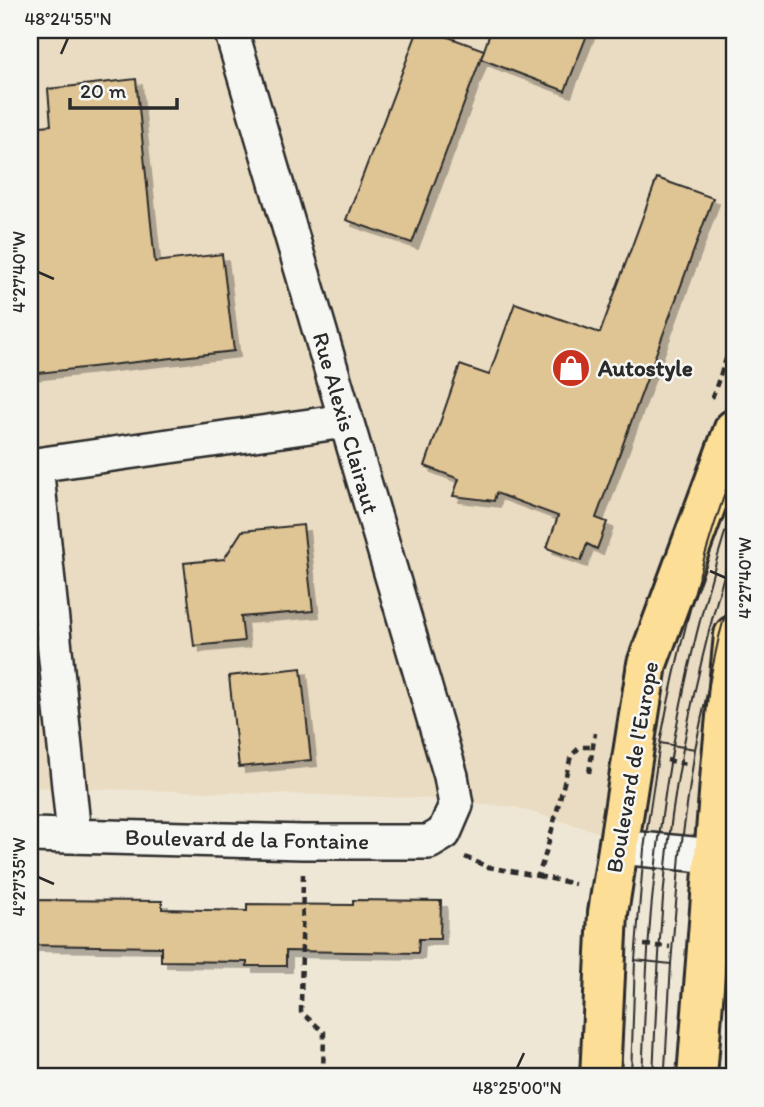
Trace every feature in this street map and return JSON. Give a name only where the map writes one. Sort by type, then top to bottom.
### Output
[{"type":"main road","name":"Boulevard de l'Europe","points":[[600,1077],[608,914],[647,664],[734,429]]},
{"type":"main road","points":[[697,1077],[706,954],[728,860],[734,635]]},
{"type":"street","name":"Rue Alexis Clairaut","points":[[231,30],[451,776],[456,805],[444,833],[429,842]]},
{"type":"street","points":[[74,835],[36,465],[345,421]]},
{"type":"street","name":"Boulevard de la Fontaine","points":[[30,835],[303,842],[429,842]]},
{"type":"street","points":[[618,847],[728,860]]},
{"type":"path","points":[[538,876],[571,756],[580,747],[592,747]]},
{"type":"path","points":[[303,842],[301,1012],[324,1032],[323,1077]]},
{"type":"path","points":[[429,842],[488,867],[575,884]]},
{"type":"path","points":[[606,946],[660,945],[706,954]]},
{"type":"shaded area","points":[[30,30],[734,30],[734,873],[514,807],[420,798],[30,787]]},
{"type":"building","points":[[418,30],[429,30],[484,50],[412,243],[346,220]]},
{"type":"building","points":[[491,30],[589,30],[565,91],[481,59]]},
{"type":"building","points":[[136,79],[155,262],[222,254],[234,351],[30,374],[30,127],[51,125],[48,89]]},
{"type":"building","name":"Autostyle","points":[[657,178],[713,198],[596,518],[607,522],[597,549],[587,544],[581,561],[547,548],[558,516],[496,493],[494,501],[453,496],[459,479],[425,466],[460,365],[489,375],[515,303],[600,333]]},
{"type":"building","points":[[303,525],[313,611],[241,617],[244,641],[194,646],[184,563],[224,559],[242,531]]},
{"type":"building","points":[[301,668],[311,760],[239,767],[229,676]]},
{"type":"building","points":[[30,900],[162,901],[162,909],[247,911],[247,904],[353,905],[353,900],[441,901],[440,939],[419,939],[418,953],[286,951],[286,966],[247,966],[247,962],[161,961],[161,947],[30,945]]},
{"type":"tram line","points":[[734,468],[691,604],[660,743],[695,749],[734,582]]},
{"type":"tram line","points":[[642,1077],[651,914],[665,793],[693,648],[734,505]]},
{"type":"tram line","points":[[653,1077],[662,914],[672,816],[698,677],[734,541]]},
{"type":"tram line","points":[[660,743],[695,749],[680,855],[671,964],[635,960],[644,849],[660,743]]},
{"type":"tram line","points":[[631,1077],[635,960],[671,964],[663,1077]]},
{"type":"place","name":"Autostyle","points":[[571,368]]}]
